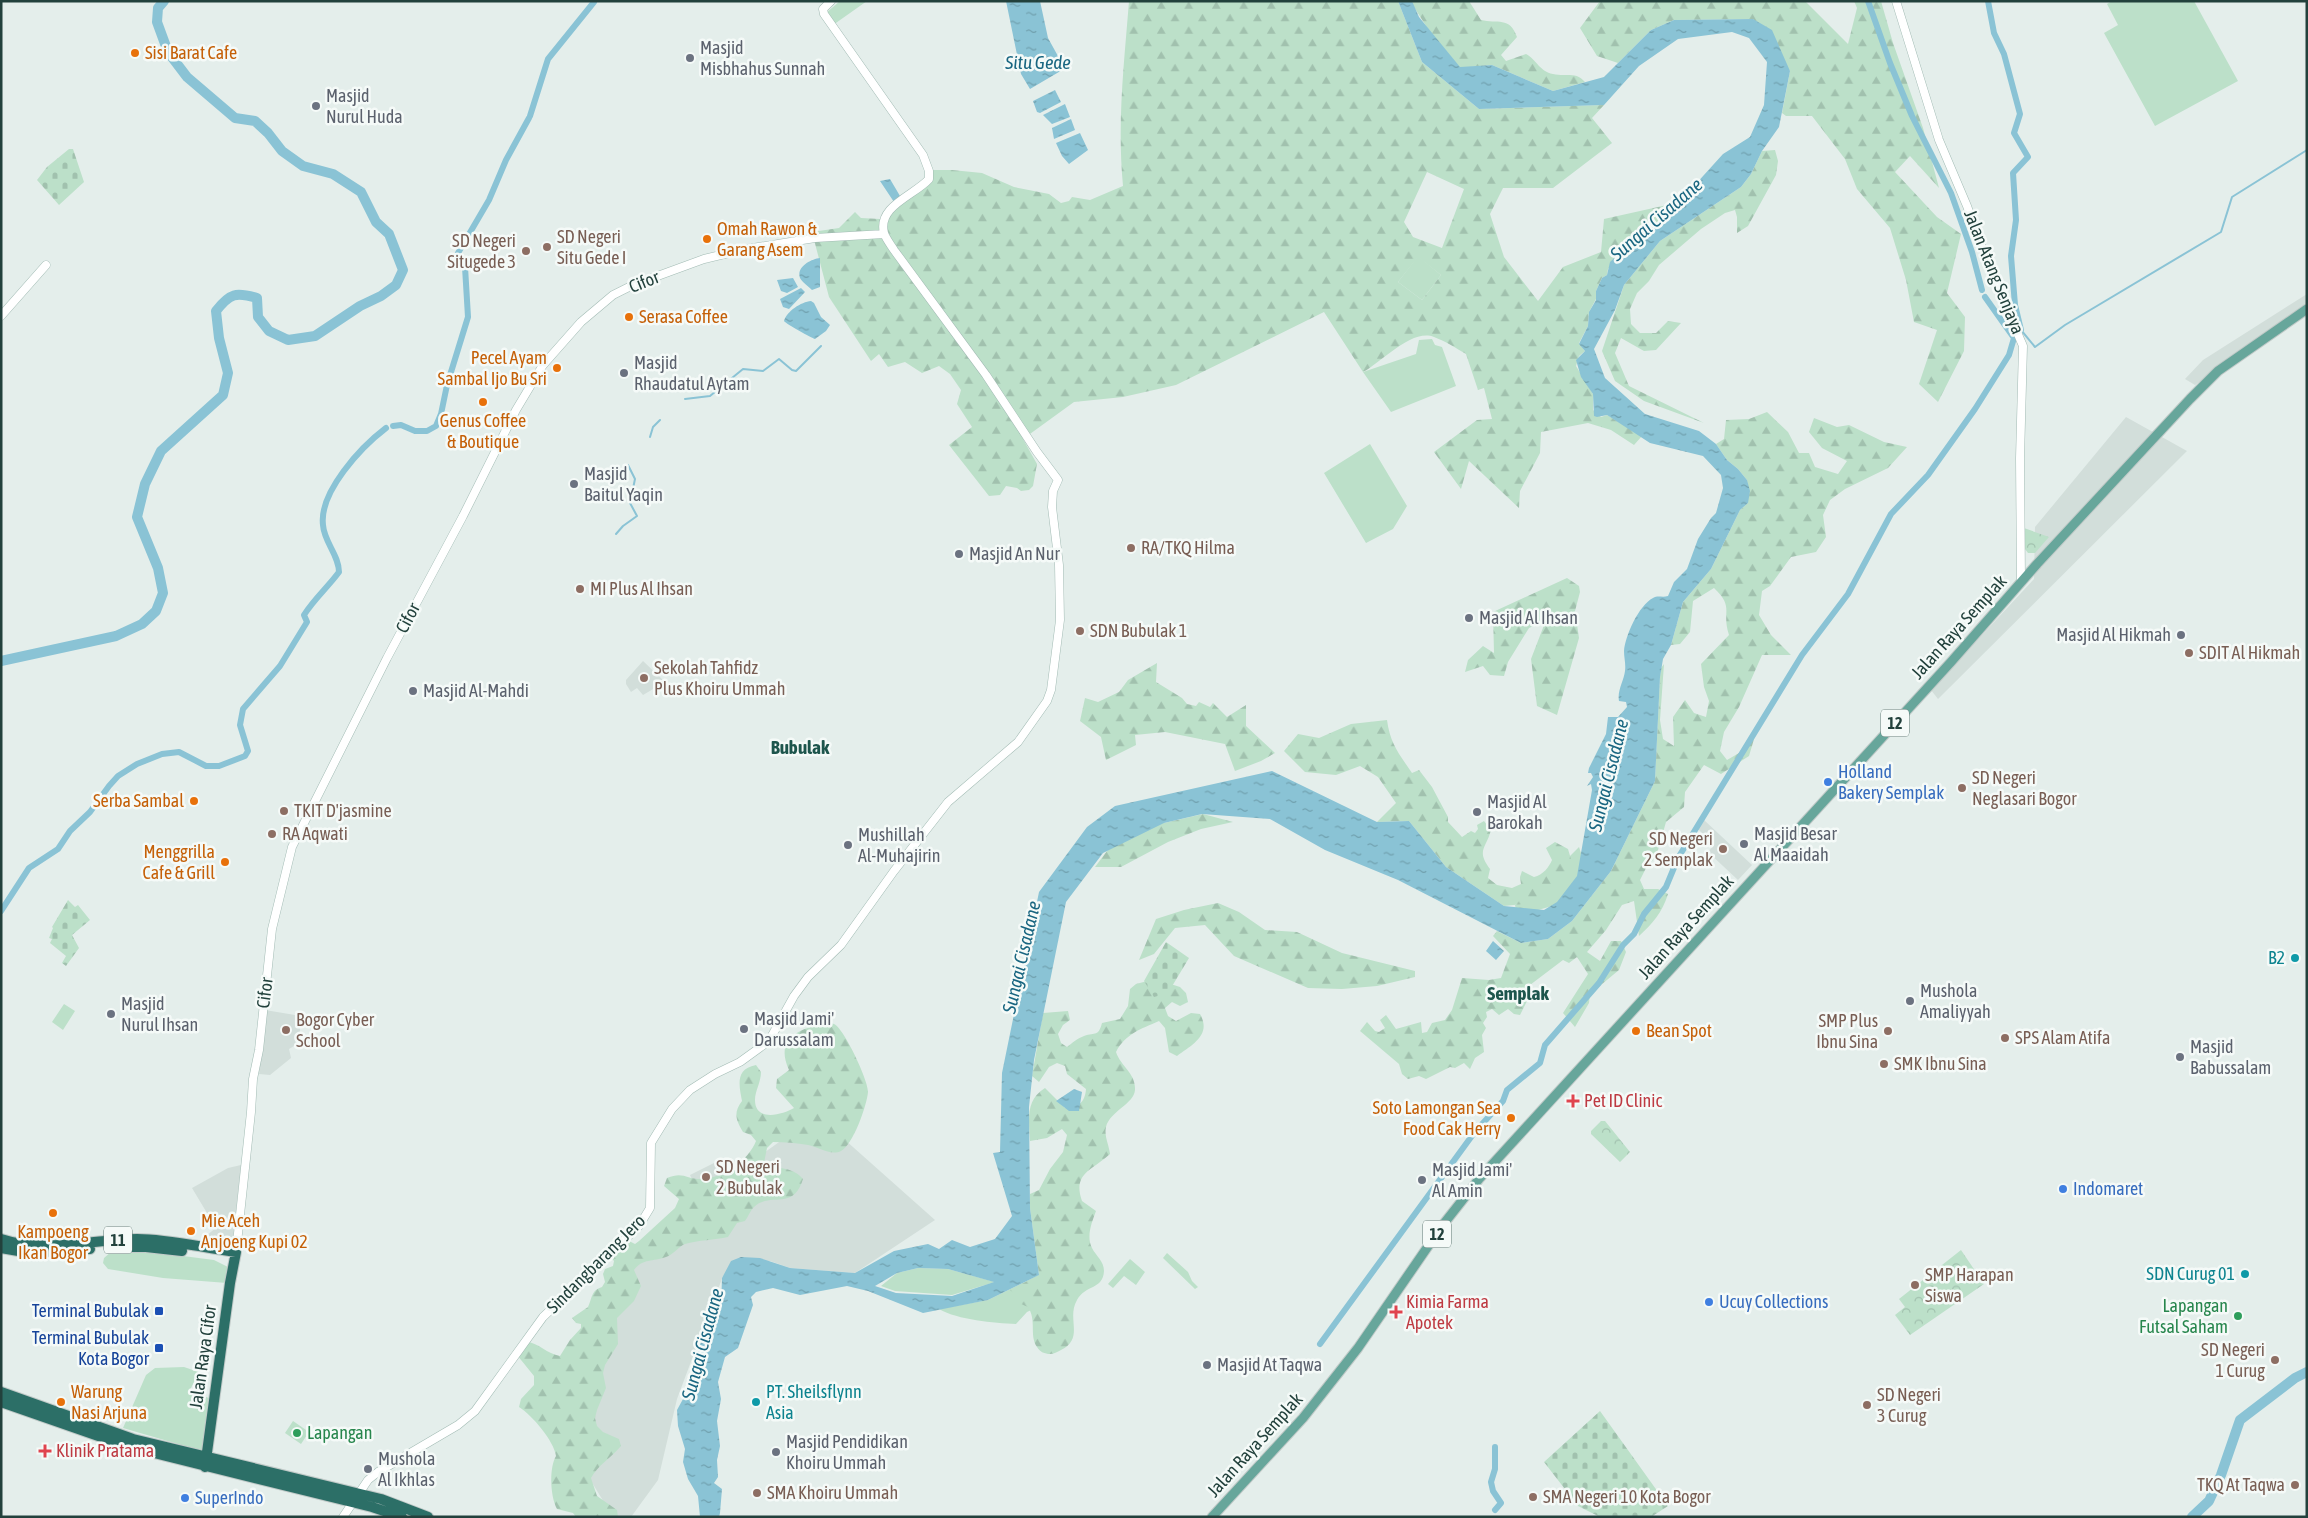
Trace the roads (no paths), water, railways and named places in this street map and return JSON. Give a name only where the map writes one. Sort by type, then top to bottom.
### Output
[{"type":"highway","name":"11","points":[[1,1238],[16,1244],[44,1246],[151,1240],[235,1255]]},
{"type":"highway","name":"11","points":[[1,1248],[30,1253],[146,1246],[235,1255]]},
{"type":"highway","name":"Jalan Raya Cifor","points":[[206,1462],[235,1255]]},
{"type":"highway","points":[[1,1392],[133,1439],[206,1462],[402,1517]]},
{"type":"highway","points":[[1,1402],[130,1447],[359,1493],[382,1499],[428,1517]]},
{"type":"main road","name":"Jalan Raya Semplak","points":[[1212,1517],[1303,1418],[1346,1364],[1442,1226],[1479,1179],[1951,662],[2037,564],[2218,371],[2307,309]]},
{"type":"street","points":[[831,1],[823,9],[824,14],[923,155],[929,170],[929,179],[901,200],[886,216],[884,234]]},
{"type":"street","name":"Jalan Atang Senjaya","points":[[1896,1],[1939,140],[2023,349],[2021,582]]},
{"type":"street","name":"Sindangbarang Jero","points":[[343,1517],[368,1480],[378,1472],[458,1425],[475,1411],[543,1316],[640,1226],[650,1208],[651,1143],[672,1109],[690,1090],[715,1074],[740,1062],[769,1041],[794,996],[808,977],[842,945],[894,871],[948,802],[1014,746],[1047,701],[1051,690],[1060,620],[1059,565],[1052,507],[1053,492],[1058,480],[986,375],[884,234]]},
{"type":"street","name":"Cifor","points":[[235,1255],[253,1079],[259,1050],[272,929],[292,847],[386,658],[463,516],[516,410],[543,365],[581,322],[613,295],[633,285],[704,259],[746,249],[815,238],[884,234]]},
{"type":"street","points":[[1,316],[46,265]]},
{"type":"street","points":[[2020,555],[2026,561],[2037,564]]},
{"type":"water","name":"Situ Gede","points":[[1006,1],[1040,1],[1048,38],[1064,67],[1064,69],[1030,89],[1021,74]]},
{"type":"water","name":"Sungai Cisadane","points":[[1398,1],[1412,1],[1419,17],[1460,67],[1492,65],[1553,91],[1604,77],[1651,30],[1674,20],[1753,19],[1772,30],[1790,71],[1779,127],[1762,151],[1751,174],[1741,187],[1660,241],[1624,285],[1615,310],[1594,349],[1605,378],[1645,414],[1699,431],[1716,444],[1727,460],[1747,480],[1750,491],[1748,503],[1740,510],[1711,569],[1683,602],[1671,645],[1663,659],[1660,677],[1655,781],[1611,871],[1572,921],[1548,939],[1521,943],[1398,880],[1325,850],[1270,819],[1202,814],[1164,823],[1103,853],[1066,902],[1034,1060],[1029,1107],[1030,1208],[1039,1275],[988,1300],[923,1313],[868,1291],[847,1286],[800,1295],[773,1288],[756,1292],[751,1297],[753,1305],[738,1348],[725,1357],[718,1382],[721,1399],[717,1421],[720,1446],[717,1460],[718,1477],[714,1483],[722,1489],[720,1513],[719,1517],[700,1517],[698,1496],[688,1479],[683,1462],[685,1449],[678,1426],[677,1410],[700,1368],[697,1354],[699,1346],[721,1307],[722,1278],[731,1261],[741,1257],[760,1258],[790,1268],[855,1273],[894,1251],[928,1244],[939,1249],[952,1240],[970,1247],[995,1239],[1012,1216],[993,1153],[1000,1152],[1002,1073],[1039,892],[1087,827],[1115,806],[1272,771],[1377,822],[1409,821],[1446,867],[1504,906],[1544,910],[1557,902],[1577,876],[1592,790],[1591,784],[1587,786],[1593,777],[1591,773],[1588,773],[1589,768],[1606,734],[1608,717],[1618,717],[1627,707],[1626,702],[1619,701],[1619,697],[1625,671],[1624,651],[1630,629],[1643,607],[1655,597],[1668,596],[1674,582],[1687,569],[1698,539],[1716,513],[1723,488],[1721,475],[1703,456],[1650,443],[1607,415],[1594,416],[1593,394],[1581,377],[1576,360],[1585,351],[1579,344],[1588,326],[1589,312],[1596,300],[1596,291],[1602,278],[1607,275],[1610,262],[1626,247],[1634,243],[1643,230],[1653,227],[1674,208],[1723,154],[1750,137],[1764,105],[1767,62],[1749,38],[1732,32],[1678,39],[1639,66],[1604,105],[1479,109],[1422,62]],"holes":[[[918,1268],[948,1269],[994,1282],[952,1296],[896,1293],[875,1286],[897,1273]]]},
{"type":"water","points":[[1055,90],[1061,102],[1040,113],[1037,112],[1033,101]]},
{"type":"water","points":[[1065,104],[1070,117],[1052,124],[1043,115]]},
{"type":"water","points":[[1071,119],[1075,130],[1054,139],[1052,128]]},
{"type":"water","points":[[1080,133],[1088,150],[1069,164],[1062,156],[1056,143]]},
{"type":"water","points":[[890,179],[900,196],[894,202],[880,181]]},
{"type":"water","points":[[820,258],[820,287],[812,290],[800,278],[800,270],[809,262]]},
{"type":"water","points":[[793,278],[798,287],[787,293],[781,291],[777,280]]},
{"type":"water","points":[[801,288],[805,292],[789,309],[783,307],[780,299]]},
{"type":"water","points":[[811,301],[821,317],[830,325],[826,331],[815,339],[784,321],[795,308]]},
{"type":"water","points":[[1493,941],[1504,951],[1496,960],[1486,951]]},
{"type":"water","points":[[1074,1089],[1082,1092],[1079,1111],[1069,1111],[1056,1101]]},
{"type":"waterway","points":[[1,661],[116,636],[142,624],[156,611],[163,593],[158,568],[137,517],[145,484],[161,451],[223,395],[228,373],[219,338],[216,311],[225,301],[230,297],[238,295],[257,298],[258,317],[269,331],[288,340],[315,336],[396,285],[403,270],[389,234],[376,222],[361,192],[333,174],[303,166],[282,151],[268,133],[255,121],[235,118],[187,77],[168,52],[157,22],[158,8],[164,1]]},
{"type":"waterway","points":[[1868,1],[1890,63],[1912,116],[1951,193],[1972,252],[1982,290]]},
{"type":"waterway","points":[[1988,1],[1994,33],[2004,54],[2020,114],[2014,133],[2028,157],[2013,173],[2016,220],[2011,256],[2015,305],[2021,330],[2016,335]]},
{"type":"waterway","points":[[530,116],[548,59],[594,2]]},
{"type":"waterway","points":[[393,426],[401,425],[415,431],[427,431],[436,426],[468,317],[465,267],[458,253],[489,200],[506,160],[529,118]]},
{"type":"waterway","points":[[2021,330],[2035,347],[2065,325],[2221,232],[2232,197],[2307,150]]},
{"type":"waterway","points":[[1320,1344],[1474,1133],[1503,1101],[1507,1090],[1540,1063],[1545,1045],[1599,983],[1623,945],[1634,934],[1644,914],[1666,887],[1678,858],[1802,655],[1848,594],[1891,514],[1928,475],[1975,409],[2009,355],[2014,338],[1985,297]]},
{"type":"waterway","points":[[685,399],[710,396],[743,369],[763,371],[779,359],[796,371],[821,346]]},
{"type":"waterway","points":[[650,437],[653,427],[660,420]]},
{"type":"waterway","points":[[1,911],[29,868],[58,849],[70,831],[90,812],[118,776],[137,764],[162,754],[179,752],[206,766],[219,766],[245,756],[248,751],[240,725],[243,709],[280,666],[307,622],[304,615],[339,572],[337,560],[326,537],[323,525],[328,499],[335,485],[354,458],[386,428]]},
{"type":"waterway","points":[[616,534],[623,526],[637,516],[630,503],[635,479],[628,465]]},
{"type":"waterway","points":[[2192,1517],[2209,1501],[2221,1475],[2240,1420],[2295,1378],[2307,1372]]},
{"type":"waterway","points":[[1495,1447],[1495,1469],[1491,1482],[1493,1491],[1501,1503],[1495,1510]]},
{"type":"place","name":"Sisi Barat Cafe","points":[[135,53]]},
{"type":"place","name":"Masjid Misbhahus Sunnah","points":[[690,58]]},
{"type":"place","name":"Masjid Nurul Huda","points":[[316,106]]},
{"type":"place","name":"Omah Rawon & Garang Asem","points":[[707,239]]},
{"type":"place","name":"SD Negeri Situ Gede I","points":[[547,247]]},
{"type":"place","name":"SD Negeri Situgede 3","points":[[526,251]]},
{"type":"place","name":"Serasa Coffee","points":[[629,317]]},
{"type":"place","name":"Pecel Ayam Sambal Ijo Bu Sri","points":[[557,368]]},
{"type":"place","name":"Masjid Rhaudatul Aytam","points":[[624,373]]},
{"type":"place","name":"Genus Coffee & Boutique","points":[[483,402]]},
{"type":"place","name":"Masjid Baitul Yaqin","points":[[574,484]]},
{"type":"place","name":"RA/TKQ Hilma","points":[[1131,548]]},
{"type":"place","name":"Masjid An Nur","points":[[959,554]]},
{"type":"place","name":"MI Plus Al Ihsan","points":[[580,589]]},
{"type":"place","name":"Masjid Al Ihsan","points":[[1469,618]]},
{"type":"place","name":"SDN Bubulak 1","points":[[1080,631]]},
{"type":"place","name":"Masjid Al Hikmah","points":[[2181,635]]},
{"type":"place","name":"SDIT Al Hikmah","points":[[2189,653]]},
{"type":"place","name":"Sekolah Tahfidz Plus Khoiru Ummah","points":[[644,678]]},
{"type":"place","name":"Masjid Al-Mahdi","points":[[413,691]]},
{"type":"place","name":"Holland Bakery Semplak","points":[[1828,782]]},
{"type":"place","name":"SD Negeri Neglasari Bogor","points":[[1962,788]]},
{"type":"place","name":"Serba Sambal","points":[[194,801]]},
{"type":"place","name":"TKIT D'jasmine","points":[[284,811]]},
{"type":"place","name":"Masjid Al Barokah","points":[[1477,812]]},
{"type":"place","name":"RA Aqwati","points":[[272,834]]},
{"type":"place","name":"Masjid Besar Al Maaidah","points":[[1744,844]]},
{"type":"place","name":"Mushillah Al-Muhajirin","points":[[848,845]]},
{"type":"place","name":"SD Negeri 2 Semplak","points":[[1723,849]]},
{"type":"place","name":"Menggrilla Cafe & Grill","points":[[225,862]]},
{"type":"place","name":"B2","points":[[2295,958]]},
{"type":"place","name":"Mushola Amaliyyah","points":[[1910,1001]]},
{"type":"place","name":"Masjid Nurul Ihsan","points":[[111,1014]]},
{"type":"place","name":"Masjid Jami' Darussalam","points":[[744,1029]]},
{"type":"place","name":"Bogor Cyber School","points":[[286,1030]]},
{"type":"place","name":"Bean Spot","points":[[1636,1031]]},
{"type":"place","name":"SMP Plus Ibnu Sina","points":[[1888,1031]]},
{"type":"place","name":"SPS Alam Atifa","points":[[2005,1038]]},
{"type":"place","name":"Masjid Babussalam","points":[[2180,1057]]},
{"type":"place","name":"SMK Ibnu Sina","points":[[1884,1064]]},
{"type":"place","name":"Pet ID Clinic","points":[[1573,1101]]},
{"type":"place","name":"Soto Lamongan Sea Food Cak Herry","points":[[1511,1118]]},
{"type":"place","name":"SD Negeri 2 Bubulak","points":[[706,1177]]},
{"type":"place","name":"Masjid Jami' Al Amin","points":[[1422,1180]]},
{"type":"place","name":"Indomaret","points":[[2063,1189]]},
{"type":"place","name":"Kampoeng Ikan Bogor","points":[[53,1213]]},
{"type":"place","name":"Mie Aceh Anjoeng Kupi 02","points":[[191,1231]]},
{"type":"place","name":"SDN Curug 01","points":[[2245,1274]]},
{"type":"place","name":"SMP Harapan Siswa","points":[[1915,1285]]},
{"type":"place","name":"Ucuy Collections","points":[[1709,1302]]},
{"type":"place","name":"Terminal Bubulak","points":[[159,1311]]},
{"type":"place","name":"Kimia Farma Apotek","points":[[1396,1312]]},
{"type":"place","name":"Lapangan Futsal Saham","points":[[2238,1316]]},
{"type":"place","name":"Terminal Bubulak Kota Bogor","points":[[159,1348]]},
{"type":"place","name":"SD Negeri 1 Curug","points":[[2275,1360]]},
{"type":"place","name":"Masjid At Taqwa","points":[[1207,1365]]},
{"type":"place","name":"Warung Nasi Arjuna","points":[[61,1402]]},
{"type":"place","name":"PT. Sheilsflynn Asia","points":[[756,1402]]},
{"type":"place","name":"SD Negeri 3 Curug","points":[[1867,1405]]},
{"type":"place","name":"Lapangan","points":[[297,1433]]},
{"type":"place","name":"Klinik Pratama","points":[[45,1451]]},
{"type":"place","name":"Masjid Pendidikan Khoiru Ummah","points":[[776,1452]]},
{"type":"place","name":"Mushola Al Ikhlas","points":[[368,1469]]},
{"type":"place","name":"TKQ At Taqwa","points":[[2295,1485]]},
{"type":"place","name":"SMA Khoiru Ummah","points":[[757,1493]]},
{"type":"place","name":"SMA Negeri 10 Kota Bogor","points":[[1533,1497]]},
{"type":"place","name":"SuperIndo","points":[[185,1498]]},
{"type":"district","name":"Bubulak","points":[[800,747]]},
{"type":"district","name":"Semplak","points":[[1518,993]]}]
